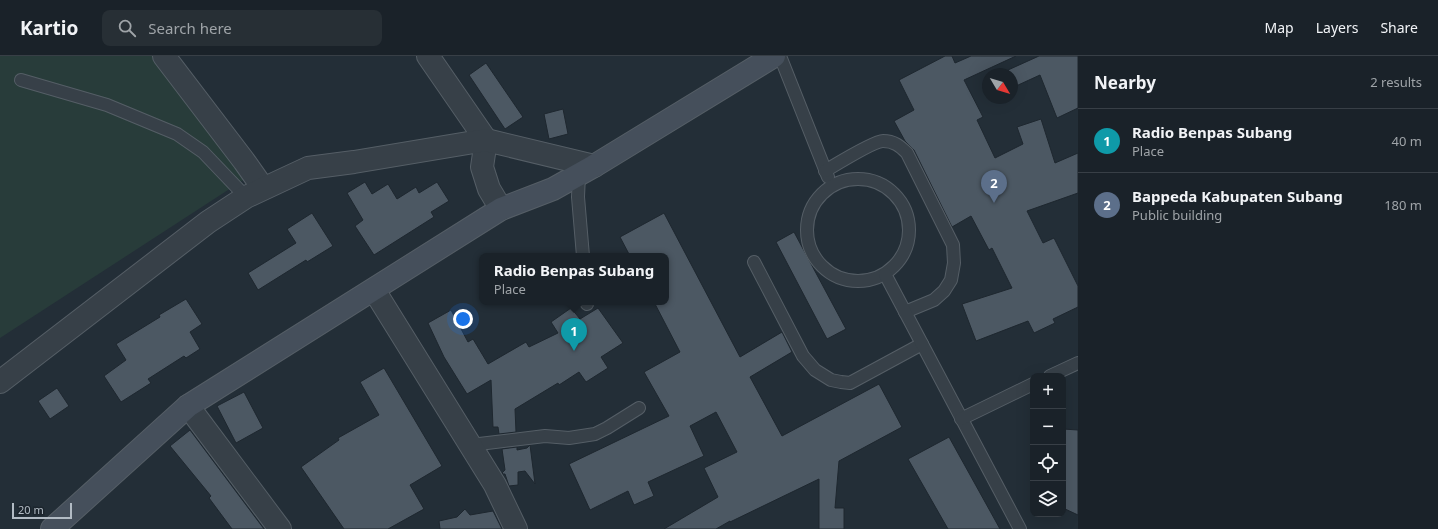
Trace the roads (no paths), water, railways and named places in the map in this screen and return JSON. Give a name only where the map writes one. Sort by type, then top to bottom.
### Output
[{"type":"main road","points":[[62,526],[188,406],[501,209],[553,189],[587,170],[774,56]]},
{"type":"street","points":[[164,56],[244,161],[254,192]]},
{"type":"street","points":[[428,56],[486,140],[482,167],[489,189],[501,209]]},
{"type":"street","points":[[1,380],[208,222],[254,192],[308,168],[486,140],[587,170]]},
{"type":"street","points":[[374,290],[471,445],[490,477],[516,529]]},
{"type":"street","points":[[188,406],[280,529]]},
{"type":"lane","points":[[780,56],[806,118],[825,171],[833,187]]},
{"type":"lane","points":[[21,80],[107,105],[177,134],[203,152],[254,192]]},
{"type":"lane","points":[[825,171],[881,141],[896,144],[907,153],[953,244],[954,263],[951,280],[944,291],[934,300],[905,312]]},
{"type":"lane","points":[[583,253],[578,197],[587,170]]},
{"type":"lane","points":[[866,179],[889,189],[905,208],[910,232],[903,256],[885,274],[862,282],[837,278],[818,263],[807,241],[808,216],[820,194],[841,181],[866,179]]},
{"type":"lane","points":[[754,262],[803,356],[815,370],[830,380],[850,383],[922,344]]},
{"type":"lane","points":[[885,274],[1020,529]]},
{"type":"lane","points":[[1056,373],[1078,363]]},
{"type":"lane","points":[[962,419],[1030,385]]},
{"type":"lane","points":[[471,445],[545,436],[569,438],[595,434],[639,408]]},
{"type":"place","name":"Bappeda Kabupaten Subang","points":[[994,203]]},
{"type":"place","name":"Radio Benpas Subang","points":[[574,351]]}]
